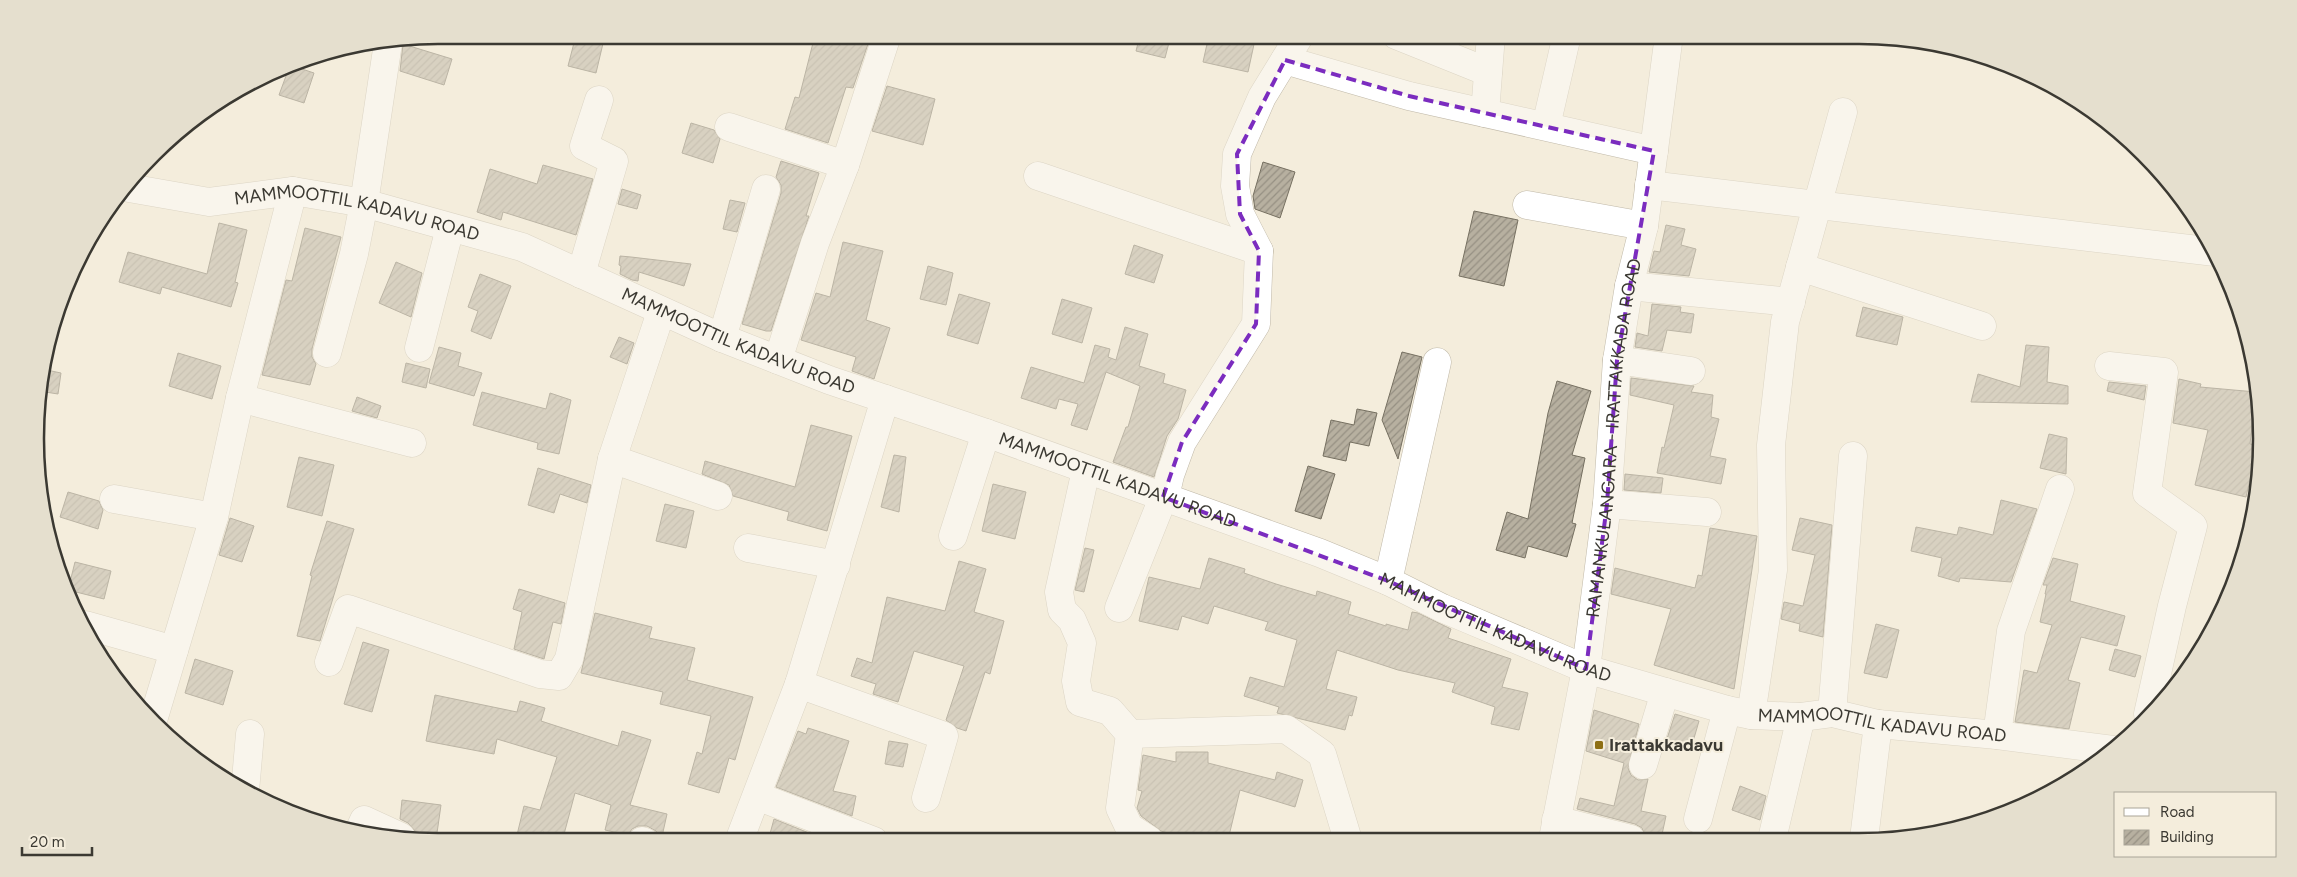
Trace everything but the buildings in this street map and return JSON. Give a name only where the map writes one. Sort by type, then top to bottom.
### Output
[{"type":"street","points":[[778,360],[815,243],[846,165],[884,44]]},
{"type":"street","points":[[1119,608],[1163,497],[1182,442],[1256,324],[1259,251],[1240,214],[1235,186],[1237,154],[1262,97],[1295,44]]},
{"type":"street","points":[[1418,44],[1488,72]]},
{"type":"street","points":[[1485,113],[1490,44]]},
{"type":"street","points":[[1546,126],[1565,44]]},
{"type":"street","name":"RAMANKULANGARA - IRATTAKKADA ROAD","points":[[1555,830],[1586,669],[1607,504],[1617,360],[1629,286],[1644,226],[1668,44]]},
{"type":"street","points":[[327,353],[354,254],[364,203],[387,47]]},
{"type":"street","points":[[1285,60],[1409,96],[1654,151]]},
{"type":"street","points":[[581,274],[614,161],[584,146],[599,100]]},
{"type":"street","points":[[1698,819],[1739,713],[1773,570],[1771,445],[1785,322],[1843,112]]},
{"type":"street","points":[[729,127],[846,165]]},
{"type":"street","points":[[1038,176],[1259,251]]},
{"type":"street","points":[[1649,185],[2206,251]]},
{"type":"street","points":[[722,338],[766,188]]},
{"type":"street","name":"MAMMOOTTIL KADAVU ROAD","points":[[133,189],[208,202],[293,191],[364,203],[522,247],[661,312],[778,360],[1320,553],[1388,581],[1442,608],[1586,669],[1665,692],[1739,713],[1801,717],[1832,713],[1878,724],[1997,735],[2103,749]]},
{"type":"street","points":[[155,714],[214,517],[240,398],[293,191]]},
{"type":"street","points":[[1527,205],[1644,226]]},
{"type":"street","points":[[419,348],[450,228]]},
{"type":"street","points":[[1800,267],[1982,326]]},
{"type":"street","points":[[1629,286],[1790,302]]},
{"type":"street","points":[[328,662],[348,609],[540,674],[558,676],[569,659],[612,459],[661,312]]},
{"type":"street","points":[[1617,360],[1691,371]]},
{"type":"street","points":[[1388,581],[1437,362]]},
{"type":"street","points":[[2109,366],[2164,372],[2147,493],[2193,526],[2172,606],[2150,704]]},
{"type":"street","points":[[240,398],[412,443]]},
{"type":"street","points":[[742,833],[799,684],[885,399]]},
{"type":"street","points":[[953,536],[986,433]]},
{"type":"street","points":[[1832,713],[1853,456]]},
{"type":"street","points":[[612,459],[718,496]]},
{"type":"street","points":[[1086,470],[1059,592],[1062,610],[1072,620],[1082,643],[1076,681],[1080,702],[1110,712],[1130,734],[1286,730],[1322,754],[1346,833]]},
{"type":"street","points":[[1997,735],[2011,631],[2060,490]]},
{"type":"street","points":[[114,499],[214,517]]},
{"type":"street","points":[[1607,504],[1707,512]]},
{"type":"street","points":[[748,548],[836,565]]},
{"type":"street","points":[[92,627],[174,650]]},
{"type":"street","points":[[799,684],[944,736],[926,798]]},
{"type":"street","points":[[1643,765],[1665,692]]},
{"type":"street","points":[[1773,833],[1801,717]]},
{"type":"street","points":[[1865,833],[1878,724]]},
{"type":"street","points":[[246,783],[250,734]]},
{"type":"street","points":[[1130,734],[1120,808],[1129,827],[1138,833]]},
{"type":"street","points":[[757,796],[853,833]]},
{"type":"street","points":[[361,826],[364,820],[385,830]]},
{"type":"street","points":[[1555,830],[1580,833]]},
{"type":"highlighted area","points":[[1285,60],[1409,96],[1654,151],[1617,360],[1607,504],[1586,669],[1388,581],[1163,497],[1182,442],[1256,324],[1259,251],[1240,214],[1237,154]]},
{"type":"place","name":"Irattakkadavu","points":[[1599,745]]}]
